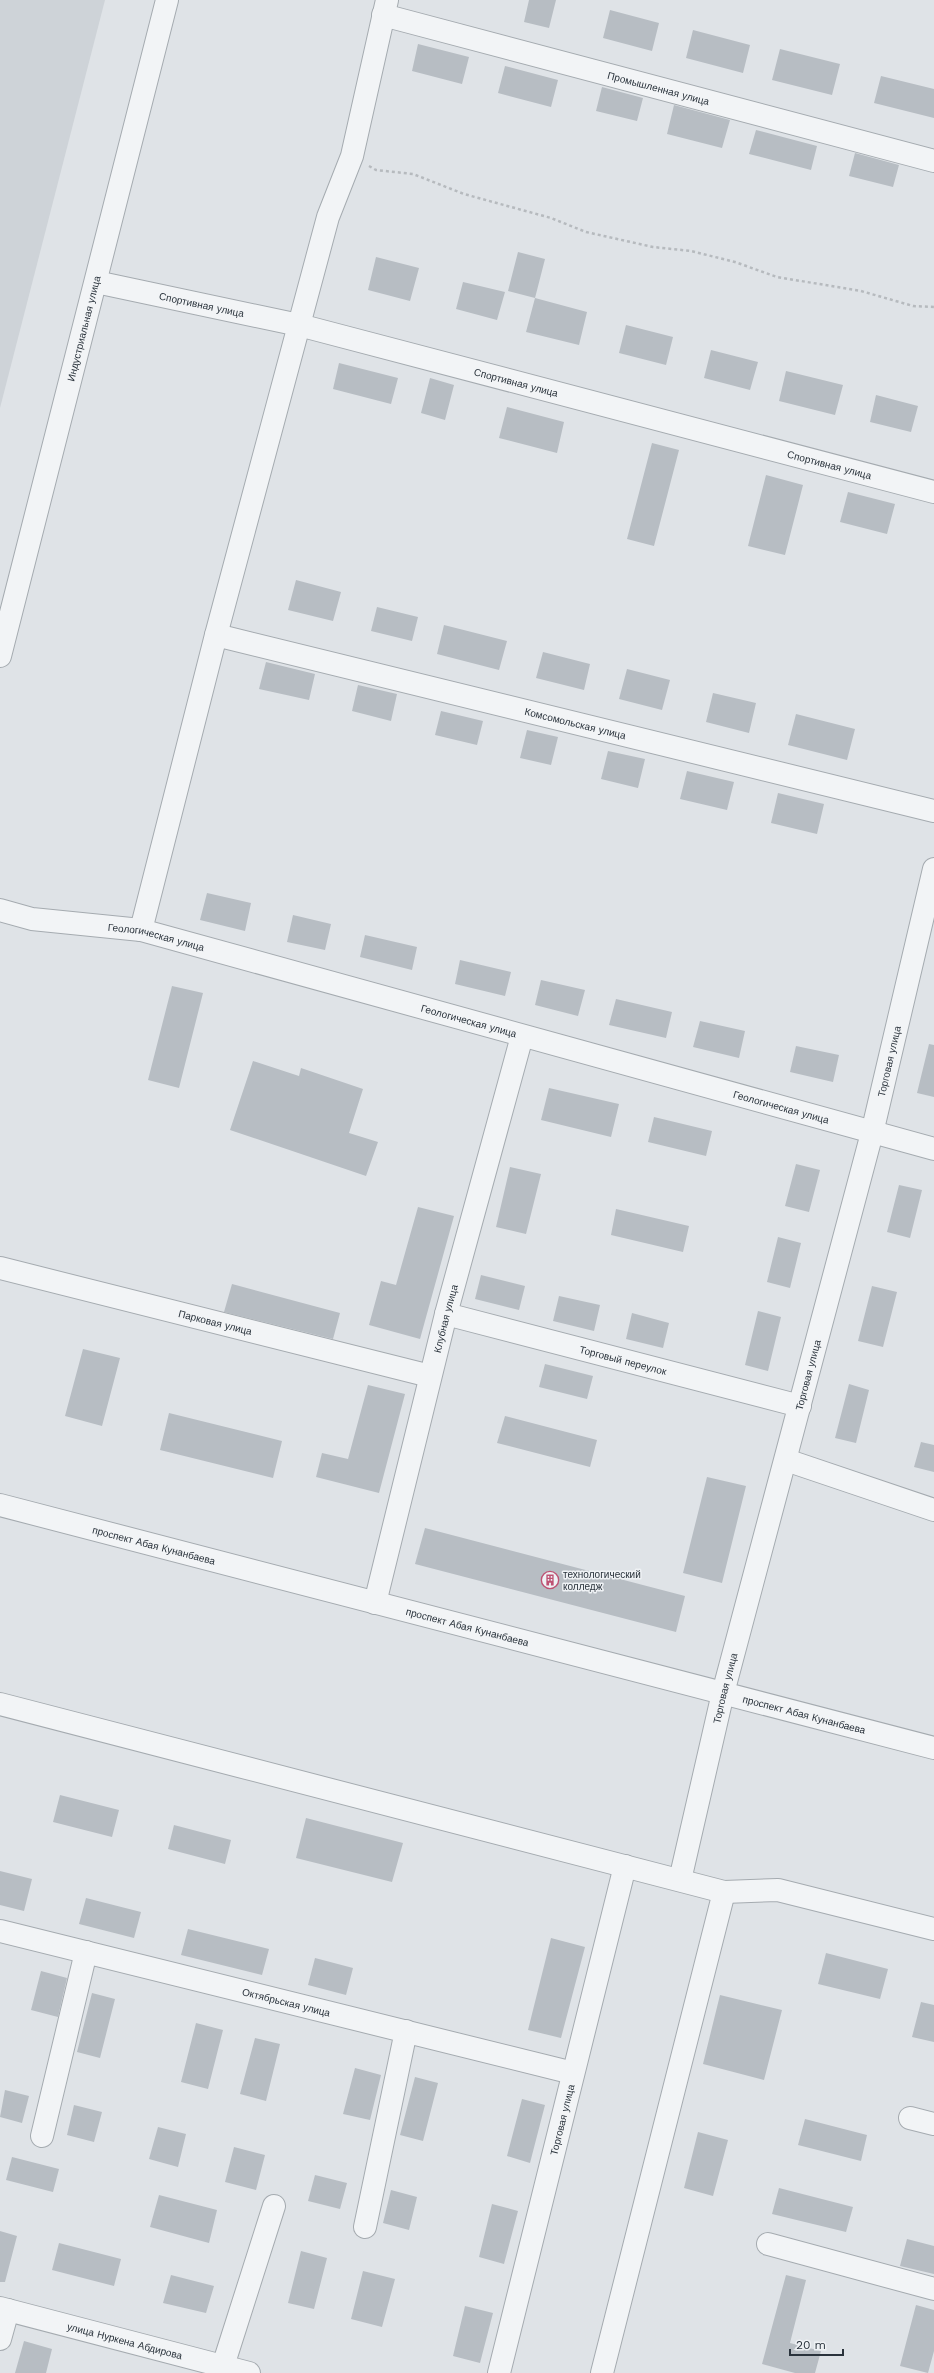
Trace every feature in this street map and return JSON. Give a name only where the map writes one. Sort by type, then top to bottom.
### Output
[{"type":"street","name":"Индустриальная улица","points":[[0,656],[167,0]]},
{"type":"street","points":[[142,930],[216,635],[328,217],[352,156],[385,8]]},
{"type":"street","name":"Промышленная улица","points":[[385,8],[934,161]]},
{"type":"street","name":"Спортивная улица","points":[[96,282],[299,325],[934,492]]},
{"type":"street","name":"Комсомольская улица","points":[[216,635],[934,811]]},
{"type":"street","name":"Торговая улица","points":[[680,1880],[723,1693],[872,1133],[925,945],[934,869]]},
{"type":"street","name":"Геологическая улица","points":[[0,910],[32,919],[142,930],[934,1149]]},
{"type":"street","name":"Клубная улица","points":[[375,1603],[446,1314],[522,1036]]},
{"type":"street","name":"Парковая улица","points":[[0,1268],[430,1376]]},
{"type":"street","name":"Торговый переулок","points":[[446,1314],[800,1406]]},
{"type":"street","points":[[786,1460],[934,1510]]},
{"type":"street","name":"проспект Абая Кунанбаева","points":[[0,1505],[934,1748]]},
{"type":"street","points":[[0,1704],[724,1892],[778,1890],[934,1929]]},
{"type":"street","name":"Торговая улица","points":[[499,2373],[625,1866]]},
{"type":"street","points":[[602,2373],[724,1892]]},
{"type":"street","name":"Октябрьская улица","points":[[0,1930],[573,2073]]},
{"type":"street","points":[[42,2136],[86,1952]]},
{"type":"street","points":[[365,2227],[406,2032]]},
{"type":"street","points":[[910,2118],[934,2124]]},
{"type":"street","points":[[223,2366],[274,2206]]},
{"type":"street","points":[[768,2244],[934,2289]]},
{"type":"street","points":[[0,2339],[4,2309]]},
{"type":"street","name":"улица Нуркена Абдирова","points":[[4,2309],[177,2364],[223,2366],[249,2373]]},
{"type":"path","points":[[352,156],[376,170],[413,174],[464,194],[551,218],[586,232],[653,248],[691,251],[735,262],[777,277],[861,291],[913,306],[934,307]]},
{"type":"shaded area","points":[[0,0],[105,0],[0,408]]},
{"type":"building","points":[[529,0],[556,0],[549,28],[524,22]]},
{"type":"building","points":[[610,10],[659,23],[652,51],[603,38]]},
{"type":"building","points":[[693,30],[750,45],[743,73],[686,58]]},
{"type":"building","points":[[418,44],[469,57],[462,84],[412,71]]},
{"type":"building","points":[[780,49],[840,64],[832,95],[772,80]]},
{"type":"building","points":[[505,66],[558,80],[551,107],[498,93]]},
{"type":"building","points":[[881,76],[934,89],[934,118],[874,103]]},
{"type":"building","points":[[602,87],[643,98],[637,121],[596,111]]},
{"type":"building","points":[[674,105],[730,120],[722,148],[667,134]]},
{"type":"building","points":[[756,130],[817,146],[811,170],[749,154]]},
{"type":"building","points":[[855,153],[899,165],[893,187],[849,176]]},
{"type":"building","points":[[518,252],[545,259],[535,298],[508,291]]},
{"type":"building","points":[[376,257],[419,268],[410,301],[368,290]]},
{"type":"building","points":[[463,282],[505,292],[497,320],[456,309]]},
{"type":"building","points":[[535,298],[587,312],[579,345],[526,332]]},
{"type":"building","points":[[626,325],[673,337],[666,365],[619,353]]},
{"type":"building","points":[[711,350],[758,362],[750,390],[704,378]]},
{"type":"building","points":[[339,363],[398,378],[391,404],[333,389]]},
{"type":"building","points":[[786,371],[843,385],[835,415],[779,401]]},
{"type":"building","points":[[430,378],[454,385],[445,420],[421,413]]},
{"type":"building","points":[[876,395],[918,406],[911,432],[870,422]]},
{"type":"building","points":[[507,407],[564,422],[557,453],[499,438]]},
{"type":"building","points":[[652,443],[679,450],[654,546],[627,539]]},
{"type":"building","points":[[766,475],[803,485],[785,555],[748,546]]},
{"type":"building","points":[[848,492],[895,504],[887,534],[840,522]]},
{"type":"building","points":[[296,580],[341,592],[333,621],[288,610]]},
{"type":"building","points":[[377,607],[418,617],[412,641],[371,631]]},
{"type":"building","points":[[444,625],[507,641],[499,670],[437,654]]},
{"type":"building","points":[[543,652],[590,664],[584,690],[536,678]]},
{"type":"building","points":[[266,662],[315,674],[309,700],[259,689]]},
{"type":"building","points":[[627,669],[670,680],[662,710],[619,699]]},
{"type":"building","points":[[358,685],[397,694],[391,721],[352,711]]},
{"type":"building","points":[[713,693],[756,703],[749,733],[706,722]]},
{"type":"building","points":[[441,711],[483,721],[477,745],[435,735]]},
{"type":"building","points":[[796,714],[855,729],[847,760],[788,745]]},
{"type":"building","points":[[527,730],[558,737],[551,765],[520,758]]},
{"type":"building","points":[[608,751],[645,759],[638,788],[601,779]]},
{"type":"building","points":[[687,771],[734,782],[727,810],[680,799]]},
{"type":"building","points":[[778,793],[824,804],[817,834],[771,823]]},
{"type":"building","points":[[207,893],[251,903],[245,931],[200,920]]},
{"type":"building","points":[[293,915],[331,924],[325,950],[287,942]]},
{"type":"building","points":[[365,935],[417,947],[412,970],[360,957]]},
{"type":"building","points":[[460,960],[511,972],[505,996],[455,984]]},
{"type":"building","points":[[541,980],[585,990],[578,1016],[535,1005]]},
{"type":"building","points":[[172,986],[203,993],[179,1088],[148,1080]]},
{"type":"building","points":[[616,999],[672,1012],[666,1038],[609,1025]]},
{"type":"building","points":[[700,1021],[745,1031],[739,1058],[693,1047]]},
{"type":"building","points":[[929,1044],[934,1045],[934,1097],[917,1093]]},
{"type":"building","points":[[796,1046],[839,1055],[833,1082],[790,1072]]},
{"type":"building","points":[[253,1061],[299,1076],[301,1068],[363,1089],[349,1133],[378,1142],[366,1176],[230,1130]]},
{"type":"building","points":[[549,1088],[619,1104],[611,1137],[541,1120]]},
{"type":"building","points":[[654,1117],[712,1131],[706,1156],[648,1142]]},
{"type":"building","points":[[796,1164],[820,1170],[809,1212],[785,1206]]},
{"type":"building","points":[[510,1167],[541,1174],[526,1234],[496,1227]]},
{"type":"building","points":[[899,1185],[922,1190],[910,1238],[887,1232]]},
{"type":"building","points":[[418,1207],[454,1216],[420,1339],[369,1325],[381,1281],[396,1285]]},
{"type":"building","points":[[616,1209],[689,1226],[683,1252],[611,1235]]},
{"type":"building","points":[[778,1237],[801,1243],[790,1288],[767,1282]]},
{"type":"building","points":[[481,1275],[525,1286],[519,1310],[475,1299]]},
{"type":"building","points":[[232,1284],[340,1313],[333,1339],[224,1312]]},
{"type":"building","points":[[872,1286],[897,1292],[883,1347],[858,1341]]},
{"type":"building","points":[[559,1296],[600,1305],[594,1331],[553,1321]]},
{"type":"building","points":[[758,1311],[781,1317],[768,1371],[745,1365]]},
{"type":"building","points":[[632,1313],[669,1323],[663,1348],[626,1339]]},
{"type":"building","points":[[83,1349],[120,1358],[102,1426],[65,1416]]},
{"type":"building","points":[[545,1364],[593,1376],[587,1399],[539,1387]]},
{"type":"building","points":[[849,1384],[869,1390],[856,1443],[835,1438]]},
{"type":"building","points":[[368,1385],[405,1394],[379,1493],[316,1477],[322,1453],[348,1459]]},
{"type":"building","points":[[169,1413],[282,1441],[273,1478],[160,1450]]},
{"type":"building","points":[[505,1416],[597,1440],[590,1467],[497,1443]]},
{"type":"building","points":[[921,1442],[934,1445],[934,1472],[914,1467]]},
{"type":"building","points":[[707,1477],[746,1486],[722,1583],[683,1573]]},
{"type":"building","name":"технологический колледж","points":[[425,1528],[685,1596],[676,1632],[415,1564]]},
{"type":"building","points":[[60,1795],[119,1810],[112,1837],[53,1822]]},
{"type":"building","points":[[306,1818],[403,1843],[392,1882],[296,1858]]},
{"type":"building","points":[[174,1825],[231,1840],[225,1864],[168,1849]]},
{"type":"building","points":[[0,1871],[32,1879],[24,1911],[0,1905]]},
{"type":"building","points":[[86,1898],[141,1912],[134,1938],[79,1924]]},
{"type":"building","points":[[188,1929],[269,1949],[262,1975],[181,1955]]},
{"type":"building","points":[[551,1938],[585,1947],[561,2038],[528,2030]]},
{"type":"building","points":[[826,1953],[888,1969],[880,1999],[818,1984]]},
{"type":"building","points":[[315,1958],[353,1968],[346,1995],[308,1985]]},
{"type":"building","points":[[41,1971],[67,1978],[58,2017],[31,2010]]},
{"type":"building","points":[[92,1993],[115,1999],[100,2058],[77,2052]]},
{"type":"building","points":[[720,1995],[782,2010],[764,2080],[703,2064]]},
{"type":"building","points":[[921,2002],[934,2005],[934,2042],[912,2037]]},
{"type":"building","points":[[196,2023],[223,2030],[208,2089],[181,2082]]},
{"type":"building","points":[[255,2038],[280,2044],[266,2101],[240,2094]]},
{"type":"building","points":[[355,2068],[381,2075],[370,2120],[343,2114]]},
{"type":"building","points":[[415,2077],[438,2083],[423,2141],[400,2135]]},
{"type":"building","points":[[5,2090],[29,2096],[22,2123],[0,2117]]},
{"type":"building","points":[[522,2099],[545,2105],[530,2163],[507,2156]]},
{"type":"building","points":[[74,2105],[102,2112],[94,2142],[67,2135]]},
{"type":"building","points":[[805,2119],[867,2135],[861,2161],[798,2145]]},
{"type":"building","points":[[158,2127],[186,2134],[178,2167],[149,2159]]},
{"type":"building","points":[[698,2132],[728,2140],[713,2196],[684,2188]]},
{"type":"building","points":[[234,2147],[265,2155],[256,2190],[225,2182]]},
{"type":"building","points":[[12,2157],[59,2169],[53,2192],[6,2180]]},
{"type":"building","points":[[315,2175],[347,2183],[340,2209],[308,2201]]},
{"type":"building","points":[[779,2188],[853,2207],[846,2232],[772,2214]]},
{"type":"building","points":[[391,2190],[417,2197],[409,2230],[383,2223]]},
{"type":"building","points":[[159,2195],[217,2210],[209,2243],[150,2227]]},
{"type":"building","points":[[492,2204],[518,2211],[504,2264],[479,2257]]},
{"type":"building","points":[[0,2231],[17,2236],[5,2282],[0,2282]]},
{"type":"building","points":[[907,2239],[934,2246],[934,2274],[900,2266]]},
{"type":"building","points":[[59,2243],[121,2259],[114,2286],[52,2270]]},
{"type":"building","points":[[301,2251],[327,2258],[314,2309],[288,2303]]},
{"type":"building","points":[[363,2271],[395,2279],[382,2327],[351,2319]]},
{"type":"building","points":[[171,2275],[214,2286],[206,2313],[163,2303]]},
{"type":"building","points":[[786,2275],[806,2280],[790,2343],[821,2351],[815,2373],[795,2373],[762,2364]]},
{"type":"building","points":[[916,2305],[934,2310],[934,2351],[928,2373],[900,2366]]},
{"type":"building","points":[[465,2306],[493,2313],[480,2363],[453,2356]]},
{"type":"building","points":[[24,2341],[52,2349],[46,2373],[15,2373]]},
{"type":"place","name":"технологический колледж","points":[[550,1580]]}]
